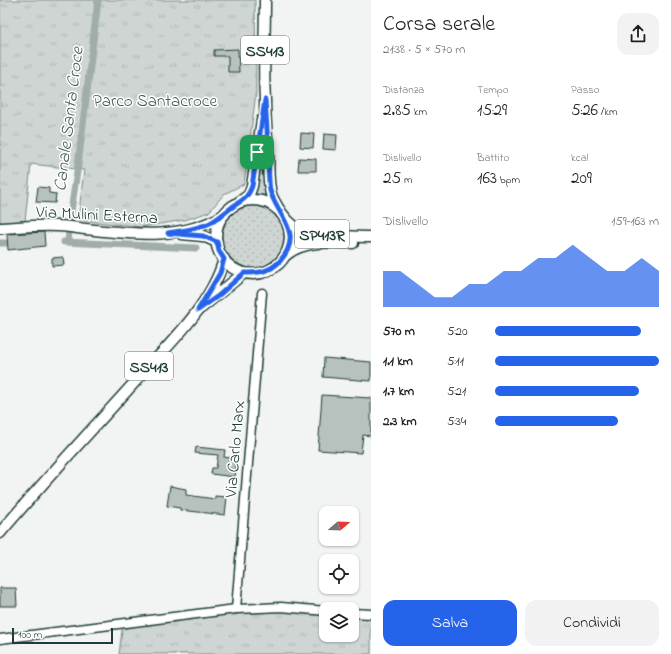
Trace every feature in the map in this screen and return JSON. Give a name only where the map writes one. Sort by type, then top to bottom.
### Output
[{"type":"main road","name":"SS413","points":[[265,0],[265,100],[269,180],[272,196],[280,212]]},
{"type":"main road","name":"SS413","points":[[0,533],[39,487],[198,310],[220,273],[224,259],[219,251],[217,242],[219,223],[224,215],[249,195],[252,186],[265,100]]},
{"type":"main road","name":"SS413","points":[[236,204],[249,200],[263,201],[280,212],[286,219],[290,238],[289,247],[284,256]]},
{"type":"main road","name":"SP413R","points":[[280,212],[290,223],[301,230],[335,236],[371,238]]},
{"type":"main road","name":"Via Mulini Esterna","points":[[168,233],[210,223],[224,215]]},
{"type":"main road","name":"Via Mulini Esterna","points":[[0,228],[58,226],[146,234],[168,233],[203,236],[217,242]]},
{"type":"main road","name":"SP413R","points":[[284,256],[295,248],[309,245],[346,243],[371,244]]},
{"type":"main road","points":[[224,259],[233,267],[244,273],[256,273],[267,271],[277,264],[284,256]]},
{"type":"main road","name":"SS413","points":[[198,310],[218,296],[244,273]]},
{"type":"street","name":"Via Carlo Marx","points":[[236,609],[262,292]]},
{"type":"street","points":[[0,639],[236,609],[281,607],[319,610]]},
{"type":"street","points":[[359,613],[371,614]]},
{"type":"green space","name":"Parco Santacroce","points":[[0,0],[255,0],[256,93],[244,184],[224,194],[209,212],[185,220],[141,227],[78,220],[84,170],[31,164],[25,221],[0,223]]},
{"type":"green space","points":[[264,157],[266,195],[255,194],[261,158]]},
{"type":"green space","points":[[247,206],[259,206],[275,215],[282,225],[284,237],[282,249],[275,259],[259,268],[247,268],[236,263],[227,254],[222,243],[222,231],[227,220],[236,211]]},
{"type":"green space","points":[[309,606],[319,607],[319,642],[359,642],[359,612],[371,613],[371,654],[119,654],[123,622]]},
{"type":"building","points":[[238,49],[239,72],[228,72],[228,56],[214,56],[214,50]]},
{"type":"building","points":[[301,133],[314,134],[313,148],[300,147]]},
{"type":"building","points":[[324,134],[337,135],[336,150],[323,149]]},
{"type":"building","points":[[299,158],[316,159],[316,171],[298,171]]},
{"type":"building","points":[[38,187],[49,188],[49,193],[56,194],[55,203],[36,202]]},
{"type":"building","points":[[44,232],[45,246],[8,250],[7,234]]},
{"type":"building","points":[[63,257],[64,265],[52,266],[52,258]]},
{"type":"building","points":[[324,358],[371,362],[371,381],[323,377]]},
{"type":"building","points":[[322,395],[371,398],[371,436],[363,435],[361,453],[318,450]]},
{"type":"building","points":[[196,447],[225,450],[224,457],[237,459],[235,477],[211,474],[212,468],[216,468],[218,455],[195,453]]},
{"type":"building","points":[[170,486],[186,489],[186,495],[215,499],[215,496],[227,497],[225,515],[180,510],[180,508],[167,506]]},
{"type":"building","points":[[0,588],[16,588],[17,606],[0,606]]},
{"type":"waterway","name":"Canale Santa Croce","points":[[68,242],[98,0]]},
{"type":"waterway","points":[[64,242],[196,248]]},
{"type":"waterway","points":[[0,243],[7,243]]},
{"type":"route","points":[[265,100],[269,180],[272,196],[280,212],[286,219],[289,228],[289,247],[277,264],[267,271],[244,273],[218,296],[198,310],[220,273],[224,259],[219,251],[217,242],[203,236],[168,233],[210,223],[224,215],[249,195],[252,186],[257,152],[265,100]]}]
